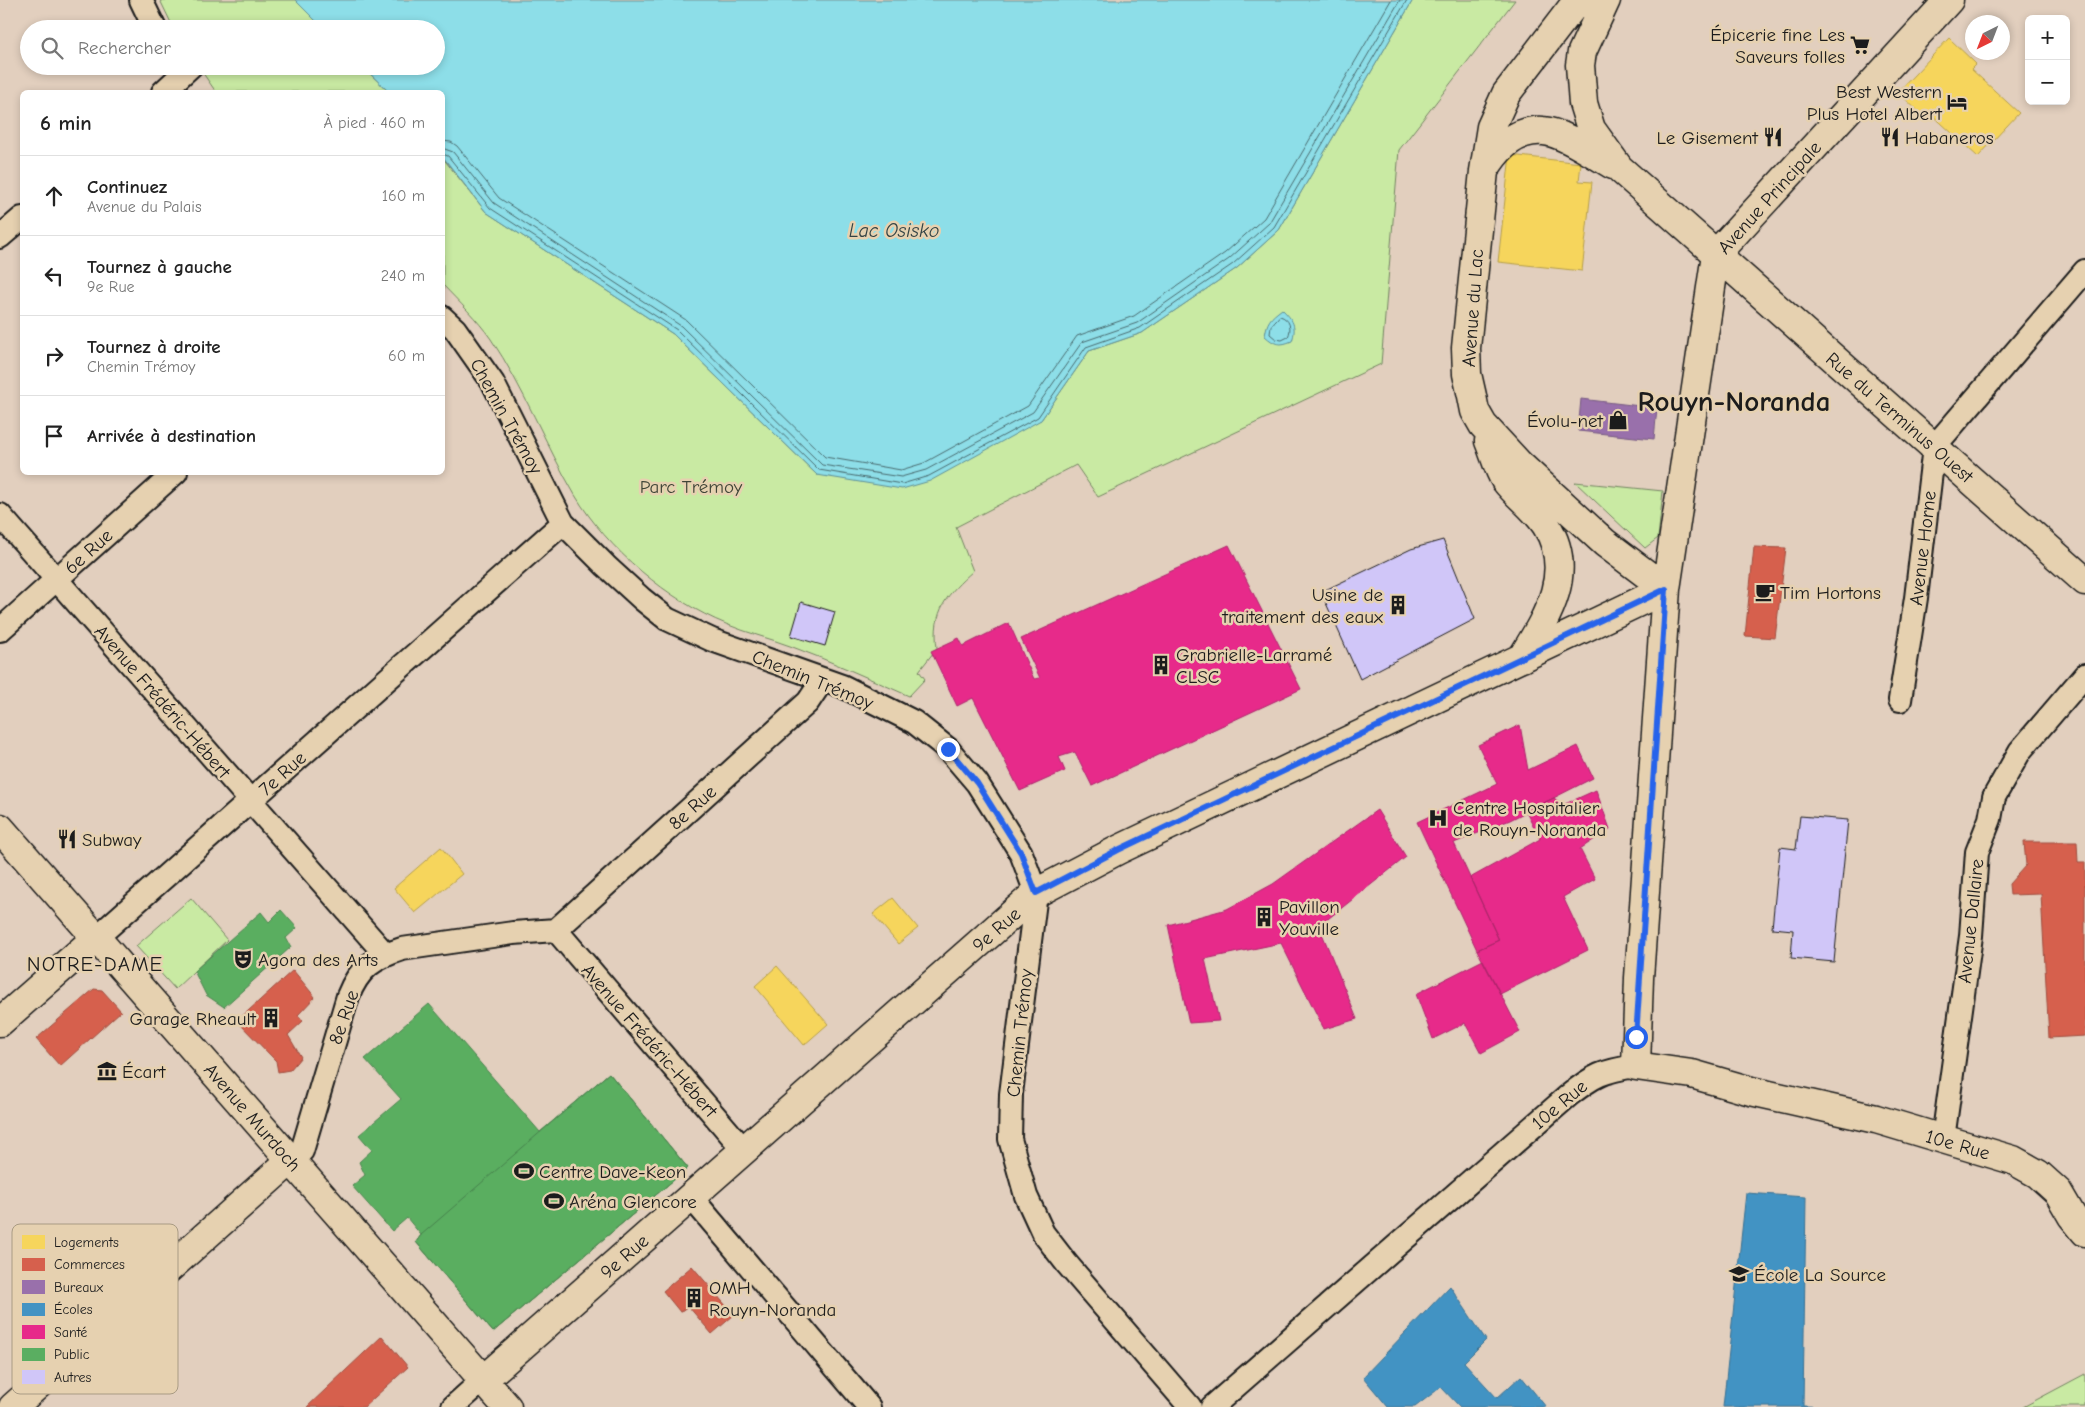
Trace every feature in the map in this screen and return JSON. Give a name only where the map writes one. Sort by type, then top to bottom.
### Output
[{"type":"street","points":[[141,0],[150,20]]},
{"type":"street","name":"Avenue du Lac","points":[[1578,0],[1506,94],[1491,126],[1484,171],[1466,348],[1467,374],[1475,411],[1483,426],[1519,464],[1605,543],[1666,589]]},
{"type":"street","points":[[1606,0],[1582,52],[1580,65],[1583,103],[1591,129],[1618,168]]},
{"type":"street","name":"Avenue Principale","points":[[1636,1066],[1639,978],[1666,589],[1716,254],[1949,0]]},
{"type":"street","points":[[166,90],[184,76]]},
{"type":"street","points":[[1484,171],[1493,155],[1504,143],[1525,134],[1543,131],[1563,137],[1618,168]]},
{"type":"street","name":"Rue du Terminus Ouest","points":[[1618,168],[2085,581]]},
{"type":"street","points":[[0,237],[20,220]]},
{"type":"street","points":[[1934,447],[2085,271]]},
{"type":"street","name":"Chemin Trémoy","points":[[445,319],[455,329],[493,383],[564,523],[606,566],[667,619],[712,640],[822,681],[842,686],[914,722],[948,749],[977,783],[1021,853],[1036,893],[1011,1094],[1010,1139],[1026,1196],[1043,1233],[1067,1264],[1190,1407]]},
{"type":"street","points":[[1483,426],[1504,479],[1546,525],[1559,556],[1558,585],[1555,594],[1545,620],[1522,658]]},
{"type":"street","name":"Avenue Horne","points":[[1900,700],[1916,598],[1934,447]]},
{"type":"street","name":"6e Rue","points":[[0,630],[173,475]]},
{"type":"street","name":"Avenue Frédéric-Hébert","points":[[0,516],[385,954]]},
{"type":"street","name":"7e Rue","points":[[0,1022],[564,523]]},
{"type":"street","name":"9e Rue","points":[[453,1407],[1036,893],[1118,850],[1666,589]]},
{"type":"street","name":"Avenue Dallaire","points":[[1943,1139],[1970,936],[1977,852],[1990,819],[1994,797],[2020,751],[2085,675]]},
{"type":"street","name":"8e Rue","points":[[178,1260],[302,1151],[339,1024],[353,985],[366,966],[385,954],[402,949],[513,933],[556,930],[808,702],[822,681]]},
{"type":"street","name":"Avenue Murdoch","points":[[0,828],[507,1407]]},
{"type":"street","name":"Avenue Frédéric-Hébert","points":[[556,930],[744,1150]]},
{"type":"street","name":"10e Rue","points":[[1212,1407],[1568,1096],[1591,1077],[1615,1069],[1636,1066],[1692,1074],[1751,1091],[1876,1119],[2013,1160],[2038,1174],[2058,1192],[2072,1216],[2085,1232]]},
{"type":"street","points":[[691,1197],[869,1407]]},
{"type":"street","name":"8e Rue","points":[[13,1407],[28,1394]]},
{"type":"green space","points":[[160,0],[295,0],[315,20],[170,20]]},
{"type":"green space","name":"Parc Trémoy","points":[[1413,0],[1515,0],[1399,150],[1381,364],[1098,497],[1076,465],[956,527],[973,571],[943,604],[937,624],[937,648],[919,671],[925,679],[909,696],[820,658],[734,627],[704,614],[683,602],[641,571],[604,535],[588,515],[564,476],[524,396],[491,339],[445,287],[445,161],[486,212],[673,334],[817,475],[1041,420],[1089,351],[1142,333],[1237,268],[1279,230]]},
{"type":"green space","points":[[204,75],[371,75],[387,90],[215,90]]},
{"type":"green space","points":[[1575,482],[1663,491],[1658,538],[1645,548]]},
{"type":"green space","points":[[191,898],[227,940],[175,989],[136,946]]},
{"type":"green space","points":[[2085,1374],[2085,1407],[2023,1407]]},
{"type":"water","name":"Lac Osisko","points":[[295,0],[1413,0],[1279,230],[1237,268],[1142,333],[1089,351],[1041,420],[930,481],[902,489],[817,475],[673,334],[486,212],[445,160],[445,90],[387,90],[371,75],[445,75],[445,20],[315,20]]},
{"type":"water","points":[[1282,309],[1291,320],[1294,331],[1292,341],[1278,344],[1265,336],[1270,320]]},
{"type":"building: Logements","name":"Best Western Plus Hotel Albert","points":[[1949,38],[1965,53],[1965,60],[1972,60],[1976,64],[1971,69],[2019,113],[1978,157],[1928,111],[1923,116],[1898,92]]},
{"type":"building: Logements","points":[[1510,155],[1581,163],[1579,181],[1592,182],[1582,271],[1498,262]]},
{"type":"building: Logements","points":[[441,847],[462,874],[415,913],[394,888]]},
{"type":"building: Logements","points":[[893,898],[918,928],[898,944],[873,914]]},
{"type":"building: Logements","points":[[777,966],[828,1024],[804,1045],[755,986]]},
{"type":"building: Commerces","name":"Tim Hortons","points":[[1754,547],[1786,548],[1775,638],[1745,636]]},
{"type":"building: Commerces","points":[[2024,842],[2077,842],[2078,862],[2085,862],[2085,1036],[2049,1038],[2041,894],[2010,895],[2009,884],[2026,865]]},
{"type":"building: Commerces","name":"Garage Rheault","points":[[293,970],[315,997],[298,1015],[303,1021],[288,1035],[301,1057],[290,1070],[278,1072],[276,1061],[237,1021]]},
{"type":"building: Commerces","points":[[94,989],[102,990],[121,1011],[60,1066],[36,1039]]},
{"type":"building: Commerces","name":"OMH Rouyn-Noranda","points":[[692,1266],[734,1315],[712,1334],[688,1306],[680,1312],[663,1291]]},
{"type":"building: Commerces","points":[[382,1336],[408,1367],[364,1407],[307,1407]]},
{"type":"building: Bureaux","name":"Évolu-net","points":[[1581,399],[1657,408],[1654,439],[1578,431]]},
{"type":"building: Écoles","points":[[1746,1193],[1806,1197],[1803,1406],[1825,1407],[1723,1407]]},
{"type":"building: Écoles","points":[[1450,1286],[1486,1340],[1464,1362],[1497,1398],[1521,1376],[1546,1407],[1460,1407],[1441,1387],[1415,1407],[1388,1407],[1363,1377]]},
{"type":"building: Santé","name":"Grabrielle-Larramé CLSC","points":[[1229,545],[1301,689],[1092,786],[1075,752],[1059,757],[1065,771],[1020,791],[973,698],[957,706],[931,651],[959,638],[963,646],[1009,623],[1034,679],[1040,678],[1021,639]]},
{"type":"building: Santé","points":[[1520,725],[1528,770],[1578,746],[1593,778],[1510,820],[1454,843],[1499,940],[1477,950],[1417,822],[1497,784],[1478,745]]},
{"type":"building: Santé","points":[[1596,790],[1610,829],[1580,849],[1595,879],[1563,897],[1588,950],[1500,994],[1477,950],[1499,940],[1470,878],[1540,839],[1526,811],[1554,798],[1563,805]]},
{"type":"building: Santé","name":"Pavillon Youville","points":[[1377,810],[1406,857],[1319,926],[1357,1019],[1324,1029],[1281,943],[1205,959],[1219,1021],[1189,1023],[1168,925],[1227,909],[1273,884]]},
{"type":"building: Santé","points":[[1483,960],[1520,1032],[1481,1053],[1465,1023],[1433,1039],[1416,994]]},
{"type":"building: Public","name":"Agora des Arts","points":[[281,910],[297,928],[286,938],[291,947],[224,1007],[206,995],[194,971],[261,912],[269,922]]},
{"type":"building: Public","name":"Centre Dave-Keon","points":[[429,1004],[540,1132],[609,1073],[688,1168],[493,1332],[416,1242],[421,1235],[407,1218],[392,1231],[352,1186],[365,1175],[359,1162],[372,1150],[359,1135],[401,1099],[365,1059]]},
{"type":"building: Public","name":"Aréna Glencore","points":[[609,1073],[688,1168],[493,1332],[416,1242],[421,1235]]},
{"type":"building: Autres","name":"Usine de traitement des eaux","points":[[1443,540],[1475,619],[1360,679],[1321,592],[1411,549]]},
{"type":"building: Autres","points":[[801,602],[835,612],[825,646],[791,636]]},
{"type":"building: Autres","points":[[1800,816],[1848,820],[1834,962],[1791,958],[1793,930],[1772,928],[1780,847],[1796,849]]},
{"type":"place","name":"Épicerie fine Les Saveurs folles","points":[[1860,45]]},
{"type":"place","name":"Best Western Plus Hotel Albert","points":[[1957,102]]},
{"type":"place","name":"Le Gisement","points":[[1773,137]]},
{"type":"place","name":"Habaneros","points":[[1890,137]]},
{"type":"place","name":"Évolu-net","points":[[1618,420]]},
{"type":"place","name":"Tim Hortons","points":[[1765,592]]},
{"type":"place","name":"Usine de traitement des eaux","points":[[1398,605]]},
{"type":"place","name":"Grabrielle-Larramé CLSC","points":[[1161,665]]},
{"type":"place","name":"Centre Hospitalier de Rouyn-Noranda","points":[[1438,818]]},
{"type":"place","name":"Subway","points":[[67,839]]},
{"type":"place","name":"Pavillon Youville","points":[[1264,917]]},
{"type":"place","name":"Agora des Arts","points":[[243,959]]},
{"type":"place","name":"Garage Rheault","points":[[271,1018]]},
{"type":"place","name":"Écart","points":[[107,1071]]},
{"type":"place","name":"Centre Dave-Keon","points":[[524,1171]]},
{"type":"place","name":"Aréna Glencore","points":[[554,1201]]},
{"type":"place","name":"École La Source","points":[[1739,1274]]},
{"type":"place","name":"OMH Rouyn-Noranda","points":[[694,1298]]},
{"type":"district","name":"Rouyn-Noranda","points":[[1734,401]]},
{"type":"district","name":"NOTRE-DAME","points":[[95,964]]},
{"type":"route","points":[[948,749],[977,783],[1021,853],[1036,893],[1118,850],[1666,589],[1636,1037]]}]
